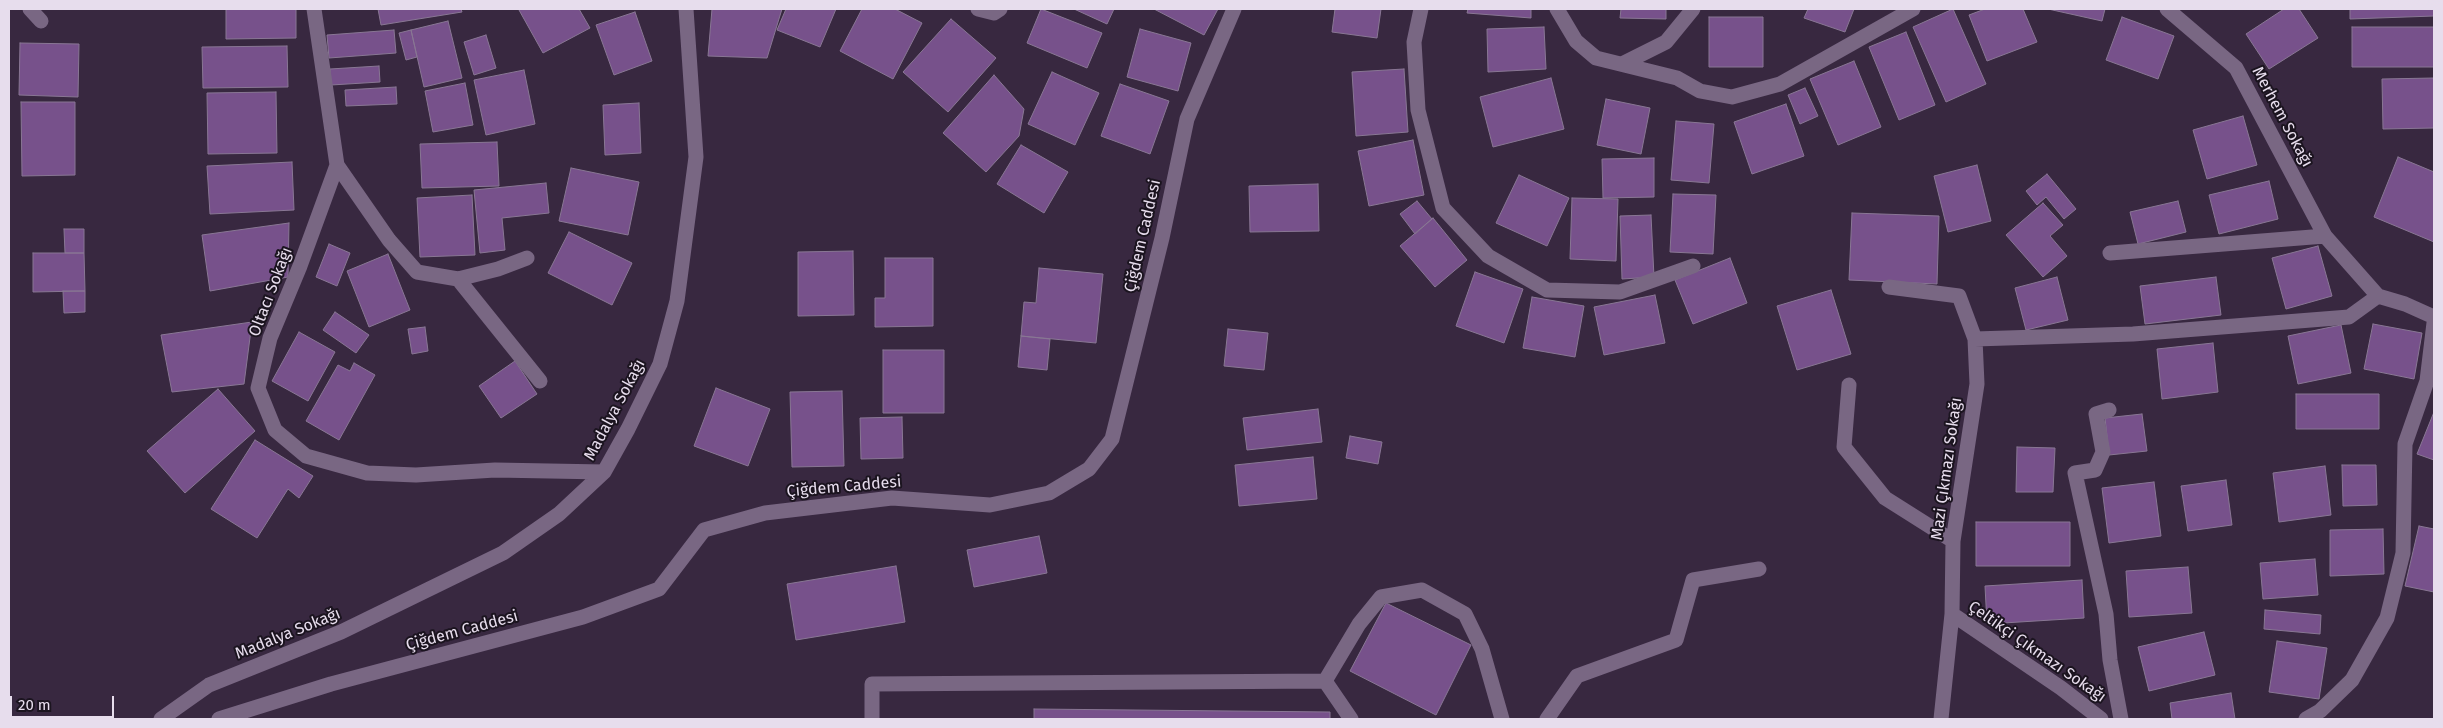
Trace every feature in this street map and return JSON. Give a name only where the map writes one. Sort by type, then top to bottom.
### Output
[{"type":"street","points":[[30,9],[41,22]]},
{"type":"street","name":"Oltacı Sokağı","points":[[314,9],[336,165],[300,266],[268,346],[258,388],[275,430],[306,456],[367,473],[416,475],[551,470],[604,472]]},
{"type":"street","name":"Madalya Sokağı","points":[[161,719],[209,685],[341,632],[503,553],[558,514],[604,472],[628,429],[660,364],[677,301],[696,157],[686,9]]},
{"type":"street","points":[[978,9],[994,13],[1000,9]]},
{"type":"street","name":"Çiğdem Caddesi","points":[[219,719],[331,684],[583,617],[659,589],[704,530],[765,513],[892,498],[990,505],[1049,493],[1090,469],[1112,439],[1162,238],[1187,118],[1234,9]]},
{"type":"street","points":[[1421,9],[1414,42],[1418,110],[1442,208],[1488,256],[1546,290],[1620,292],[1692,266]]},
{"type":"street","points":[[1558,9],[1576,40],[1596,58],[1677,78],[1700,91],[1732,97],[1780,84],[1913,9]]},
{"type":"street","points":[[1622,64],[1666,42],[1693,9]]},
{"type":"street","name":"Merhem Sokağı","points":[[2167,9],[2236,68],[2325,236],[2378,296]]},
{"type":"street","points":[[336,165],[389,240],[417,272],[458,279],[498,269],[527,258]]},
{"type":"street","points":[[2110,253],[2325,236]]},
{"type":"street","points":[[458,279],[540,381]]},
{"type":"street","name":"Mazi Çıkmazı Sokağı","points":[[1889,287],[1959,296],[1975,339],[1976,384],[1953,541],[1952,614],[1941,719]]},
{"type":"street","points":[[1975,339],[2133,334],[2349,317],[2378,296],[2405,304],[2434,317]]},
{"type":"street","points":[[2306,719],[2320,711],[2352,680],[2387,618],[2404,553],[2405,444],[2427,381],[2434,323]]},
{"type":"street","points":[[1848,386],[1844,447],[1885,498],[1953,541]]},
{"type":"street","points":[[2109,410],[2096,414],[2103,452],[2094,470],[2075,473],[2103,598],[2110,660],[2121,719]]},
{"type":"street","points":[[1547,719],[1577,676],[1676,640],[1692,580],[1759,569]]},
{"type":"street","points":[[1325,681],[1359,624],[1381,597],[1422,590],[1465,614],[1482,649],[1502,719]]},
{"type":"street","name":"Çeltikçi Çıkmazı Sokağı","points":[[1952,614],[2061,688],[2101,719]]},
{"type":"street","points":[[872,719],[872,684],[1325,681]]},
{"type":"street","points":[[1325,681],[1351,719]]},
{"type":"building","points":[[226,9],[296,9],[296,38],[226,39]]},
{"type":"building","points":[[378,9],[461,9],[462,12],[381,25]]},
{"type":"building","points":[[579,9],[590,28],[543,53],[519,10]]},
{"type":"building","points":[[712,9],[782,9],[767,58],[708,56]]},
{"type":"building","points":[[786,9],[836,9],[820,47],[777,30]]},
{"type":"building","points":[[862,9],[895,9],[922,23],[893,79],[840,51]]},
{"type":"building","points":[[1041,9],[1102,33],[1087,68],[1027,43]]},
{"type":"building","points":[[1074,9],[1114,9],[1107,24]]},
{"type":"building","points":[[1154,9],[1218,9],[1204,35]]},
{"type":"building","points":[[1335,9],[1381,9],[1377,38],[1332,32]]},
{"type":"building","points":[[1468,9],[1531,9],[1531,18],[1467,13]]},
{"type":"building","points":[[1621,9],[1666,9],[1666,19],[1620,18]]},
{"type":"building","points":[[1808,9],[1854,9],[1845,32],[1804,18]]},
{"type":"building","points":[[1953,9],[1986,84],[1946,102],[1913,27]]},
{"type":"building","points":[[1985,9],[2023,9],[2037,42],[1987,61],[1969,15]]},
{"type":"building","points":[[2048,9],[2105,9],[2102,21]]},
{"type":"building","points":[[2284,9],[2299,9],[2318,38],[2269,69],[2246,34]]},
{"type":"building","points":[[2350,9],[2434,9],[2434,16],[2350,19]]},
{"type":"building","points":[[635,12],[652,61],[614,75],[596,25]]},
{"type":"building","points":[[1709,17],[1763,17],[1763,67],[1709,67]]},
{"type":"building","points":[[2122,17],[2174,36],[2158,79],[2106,60]]},
{"type":"building","points":[[951,19],[996,58],[948,112],[903,72]]},
{"type":"building","points":[[448,21],[462,78],[424,87],[411,30]]},
{"type":"building","points":[[1544,27],[1546,69],[1488,72],[1487,29]]},
{"type":"building","points":[[2352,27],[2434,27],[2434,67],[2352,67]]},
{"type":"building","points":[[1140,29],[1191,43],[1178,91],[1127,77]]},
{"type":"building","points":[[394,30],[396,53],[329,58],[327,35]]},
{"type":"building","points":[[411,30],[417,57],[406,60],[399,33]]},
{"type":"building","points":[[1906,32],[1935,105],[1899,120],[1869,47]]},
{"type":"building","points":[[486,35],[496,68],[474,75],[464,42]]},
{"type":"building","points":[[20,43],[79,44],[78,97],[19,95]]},
{"type":"building","points":[[287,46],[288,87],[203,88],[202,47]]},
{"type":"building","points":[[1854,61],[1881,127],[1838,145],[1810,79]]},
{"type":"building","points":[[379,66],[380,82],[331,85],[330,69]]},
{"type":"building","points":[[1404,69],[1408,132],[1356,136],[1352,72]]},
{"type":"building","points":[[524,70],[535,124],[486,135],[474,80]]},
{"type":"building","points":[[1052,72],[1099,93],[1075,145],[1028,124]]},
{"type":"building","points":[[994,75],[1024,109],[1019,136],[986,172],[943,133]]},
{"type":"building","points":[[1551,78],[1564,129],[1493,147],[1480,97]]},
{"type":"building","points":[[2434,78],[2434,128],[2383,129],[2382,79]]},
{"type":"building","points":[[465,83],[473,125],[433,132],[425,91]]},
{"type":"building","points":[[1120,84],[1169,101],[1150,154],[1101,136]]},
{"type":"building","points":[[396,87],[397,104],[346,106],[345,90]]},
{"type":"building","points":[[1805,88],[1818,116],[1800,124],[1788,95]]},
{"type":"building","points":[[276,92],[277,153],[208,154],[207,93]]},
{"type":"building","points":[[1606,99],[1650,108],[1641,154],[1597,145]]},
{"type":"building","points":[[21,102],[75,102],[75,175],[22,176]]},
{"type":"building","points":[[639,103],[641,153],[605,155],[603,105]]},
{"type":"building","points":[[1786,104],[1804,156],[1752,174],[1734,122]]},
{"type":"building","points":[[2243,116],[2257,165],[2207,179],[2193,130]]},
{"type":"building","points":[[1676,121],[1714,124],[1709,183],[1671,180]]},
{"type":"building","points":[[1413,140],[1424,195],[1369,206],[1358,151]]},
{"type":"building","points":[[497,142],[499,186],[422,188],[420,144]]},
{"type":"building","points":[[1021,145],[1068,172],[1044,213],[997,184]]},
{"type":"building","points":[[2398,157],[2434,172],[2434,242],[2374,217]]},
{"type":"building","points":[[1654,158],[1654,197],[1603,198],[1602,159]]},
{"type":"building","points":[[292,162],[294,210],[210,214],[207,166]]},
{"type":"building","points":[[1977,165],[1991,221],[1948,232],[1934,176]]},
{"type":"building","points":[[571,168],[639,182],[628,235],[559,221]]},
{"type":"building","points":[[2047,174],[2076,209],[2064,219],[2046,197],[2037,205],[2026,191]]},
{"type":"building","points":[[1519,175],[1569,198],[1547,246],[1496,223]]},
{"type":"building","points":[[2269,181],[2278,219],[2219,234],[2209,195]]},
{"type":"building","points":[[546,183],[549,213],[502,218],[505,250],[480,253],[474,190]]},
{"type":"building","points":[[1318,184],[1319,231],[1250,232],[1249,186]]},
{"type":"building","points":[[1673,194],[1716,195],[1713,254],[1670,252]]},
{"type":"building","points":[[472,195],[475,255],[420,257],[417,198]]},
{"type":"building","points":[[1572,198],[1618,199],[1616,261],[1570,259]]},
{"type":"building","points":[[1417,201],[1432,219],[1415,234],[1400,214]]},
{"type":"building","points":[[2178,201],[2186,232],[2138,244],[2130,212]]},
{"type":"building","points":[[2043,203],[2063,225],[2050,236],[2067,256],[2043,277],[2006,235]]},
{"type":"building","points":[[1852,213],[1939,216],[1937,284],[1849,280]]},
{"type":"building","points":[[1651,215],[1654,277],[1622,279],[1620,216]]},
{"type":"building","points":[[1433,218],[1467,260],[1435,287],[1400,246]]},
{"type":"building","points":[[289,223],[288,277],[210,291],[202,235]]},
{"type":"building","points":[[64,229],[84,229],[84,253],[65,253]]},
{"type":"building","points":[[569,232],[632,263],[612,305],[548,273]]},
{"type":"building","points":[[329,244],[350,253],[337,286],[316,277]]},
{"type":"building","points":[[2318,246],[2332,296],[2286,309],[2272,258]]},
{"type":"building","points":[[853,251],[854,315],[798,316],[798,252]]},
{"type":"building","points":[[33,253],[84,253],[85,291],[33,292]]},
{"type":"building","points":[[388,254],[410,310],[369,327],[347,271]]},
{"type":"building","points":[[885,258],[933,258],[933,326],[875,327],[875,298],[885,298]]},
{"type":"building","points":[[1730,258],[1747,303],[1693,324],[1675,280]]},
{"type":"building","points":[[1039,268],[1103,274],[1096,343],[1021,336],[1024,302],[1036,303]]},
{"type":"building","points":[[1475,272],[1523,289],[1504,343],[1456,326]]},
{"type":"building","points":[[2057,277],[2068,320],[2026,330],[2015,288]]},
{"type":"building","points":[[2216,277],[2221,315],[2145,324],[2140,286]]},
{"type":"building","points":[[1831,290],[1851,354],[1797,370],[1777,306]]},
{"type":"building","points":[[63,291],[85,291],[85,312],[64,313]]},
{"type":"building","points":[[1655,295],[1665,343],[1604,355],[1594,307]]},
{"type":"building","points":[[1532,297],[1584,306],[1575,357],[1523,348]]},
{"type":"building","points":[[335,312],[369,335],[356,353],[323,330]]},
{"type":"building","points":[[252,322],[244,384],[172,392],[161,335]]},
{"type":"building","points":[[2373,324],[2422,333],[2414,379],[2364,369]]},
{"type":"building","points":[[2341,325],[2351,373],[2298,384],[2288,336]]},
{"type":"building","points":[[425,327],[428,351],[412,354],[408,329]]},
{"type":"building","points":[[1228,329],[1268,333],[1264,370],[1224,366]]},
{"type":"building","points":[[299,332],[335,352],[308,401],[272,381]]},
{"type":"building","points":[[1021,336],[1050,339],[1047,370],[1018,367]]},
{"type":"building","points":[[2213,343],[2218,392],[2162,399],[2157,349]]},
{"type":"building","points":[[883,350],[944,350],[944,413],[883,413]]},
{"type":"building","points":[[515,361],[537,394],[501,418],[479,386]]},
{"type":"building","points":[[354,363],[375,375],[339,440],[306,421],[338,365],[350,371]]},
{"type":"building","points":[[716,388],[770,409],[748,466],[694,446]]},
{"type":"building","points":[[218,389],[255,431],[185,493],[147,451]]},
{"type":"building","points":[[842,391],[844,466],[792,467],[790,392]]},
{"type":"building","points":[[2296,394],[2379,394],[2379,429],[2296,429]]},
{"type":"building","points":[[1318,409],[1322,442],[1247,450],[1243,418]]},
{"type":"building","points":[[2434,412],[2434,460],[2417,454]]},
{"type":"building","points":[[2142,414],[2147,451],[2109,455],[2105,418]]},
{"type":"building","points":[[902,417],[903,458],[861,459],[860,418]]},
{"type":"building","points":[[1350,436],[1382,442],[1378,464],[1346,458]]},
{"type":"building","points":[[255,440],[313,476],[299,498],[288,489],[257,538],[211,509]]},
{"type":"building","points":[[2017,447],[2055,448],[2053,492],[2016,492]]},
{"type":"building","points":[[1313,457],[1317,499],[1239,506],[1235,465]]},
{"type":"building","points":[[2342,465],[2376,465],[2377,505],[2343,506]]},
{"type":"building","points":[[2325,466],[2331,515],[2279,522],[2273,473]]},
{"type":"building","points":[[2226,480],[2232,525],[2188,531],[2181,486]]},
{"type":"building","points":[[2154,482],[2161,536],[2109,543],[2102,488]]},
{"type":"building","points":[[1976,522],[2070,522],[2070,566],[1976,566]]},
{"type":"building","points":[[2419,526],[2434,529],[2434,592],[2405,586]]},
{"type":"building","points":[[2383,529],[2384,574],[2330,576],[2330,530]]},
{"type":"building","points":[[1039,536],[1047,573],[974,587],[967,550]]},
{"type":"building","points":[[2315,559],[2318,595],[2263,599],[2260,563]]},
{"type":"building","points":[[896,566],[905,622],[796,640],[787,584]]},
{"type":"building","points":[[2188,567],[2192,613],[2129,617],[2126,571]]},
{"type":"building","points":[[2082,580],[2084,618],[1987,624],[1985,586]]},
{"type":"building","points":[[1386,603],[1471,645],[1436,715],[1350,671]]},
{"type":"building","points":[[2265,610],[2321,615],[2320,634],[2264,629]]},
{"type":"building","points":[[2204,632],[2215,675],[2149,691],[2138,647]]},
{"type":"building","points":[[2277,641],[2327,648],[2319,699],[2269,692]]},
{"type":"building","points":[[2231,693],[2235,719],[2172,719],[2170,703]]},
{"type":"building","points":[[1034,709],[1330,712],[1330,719],[1034,719]]}]
